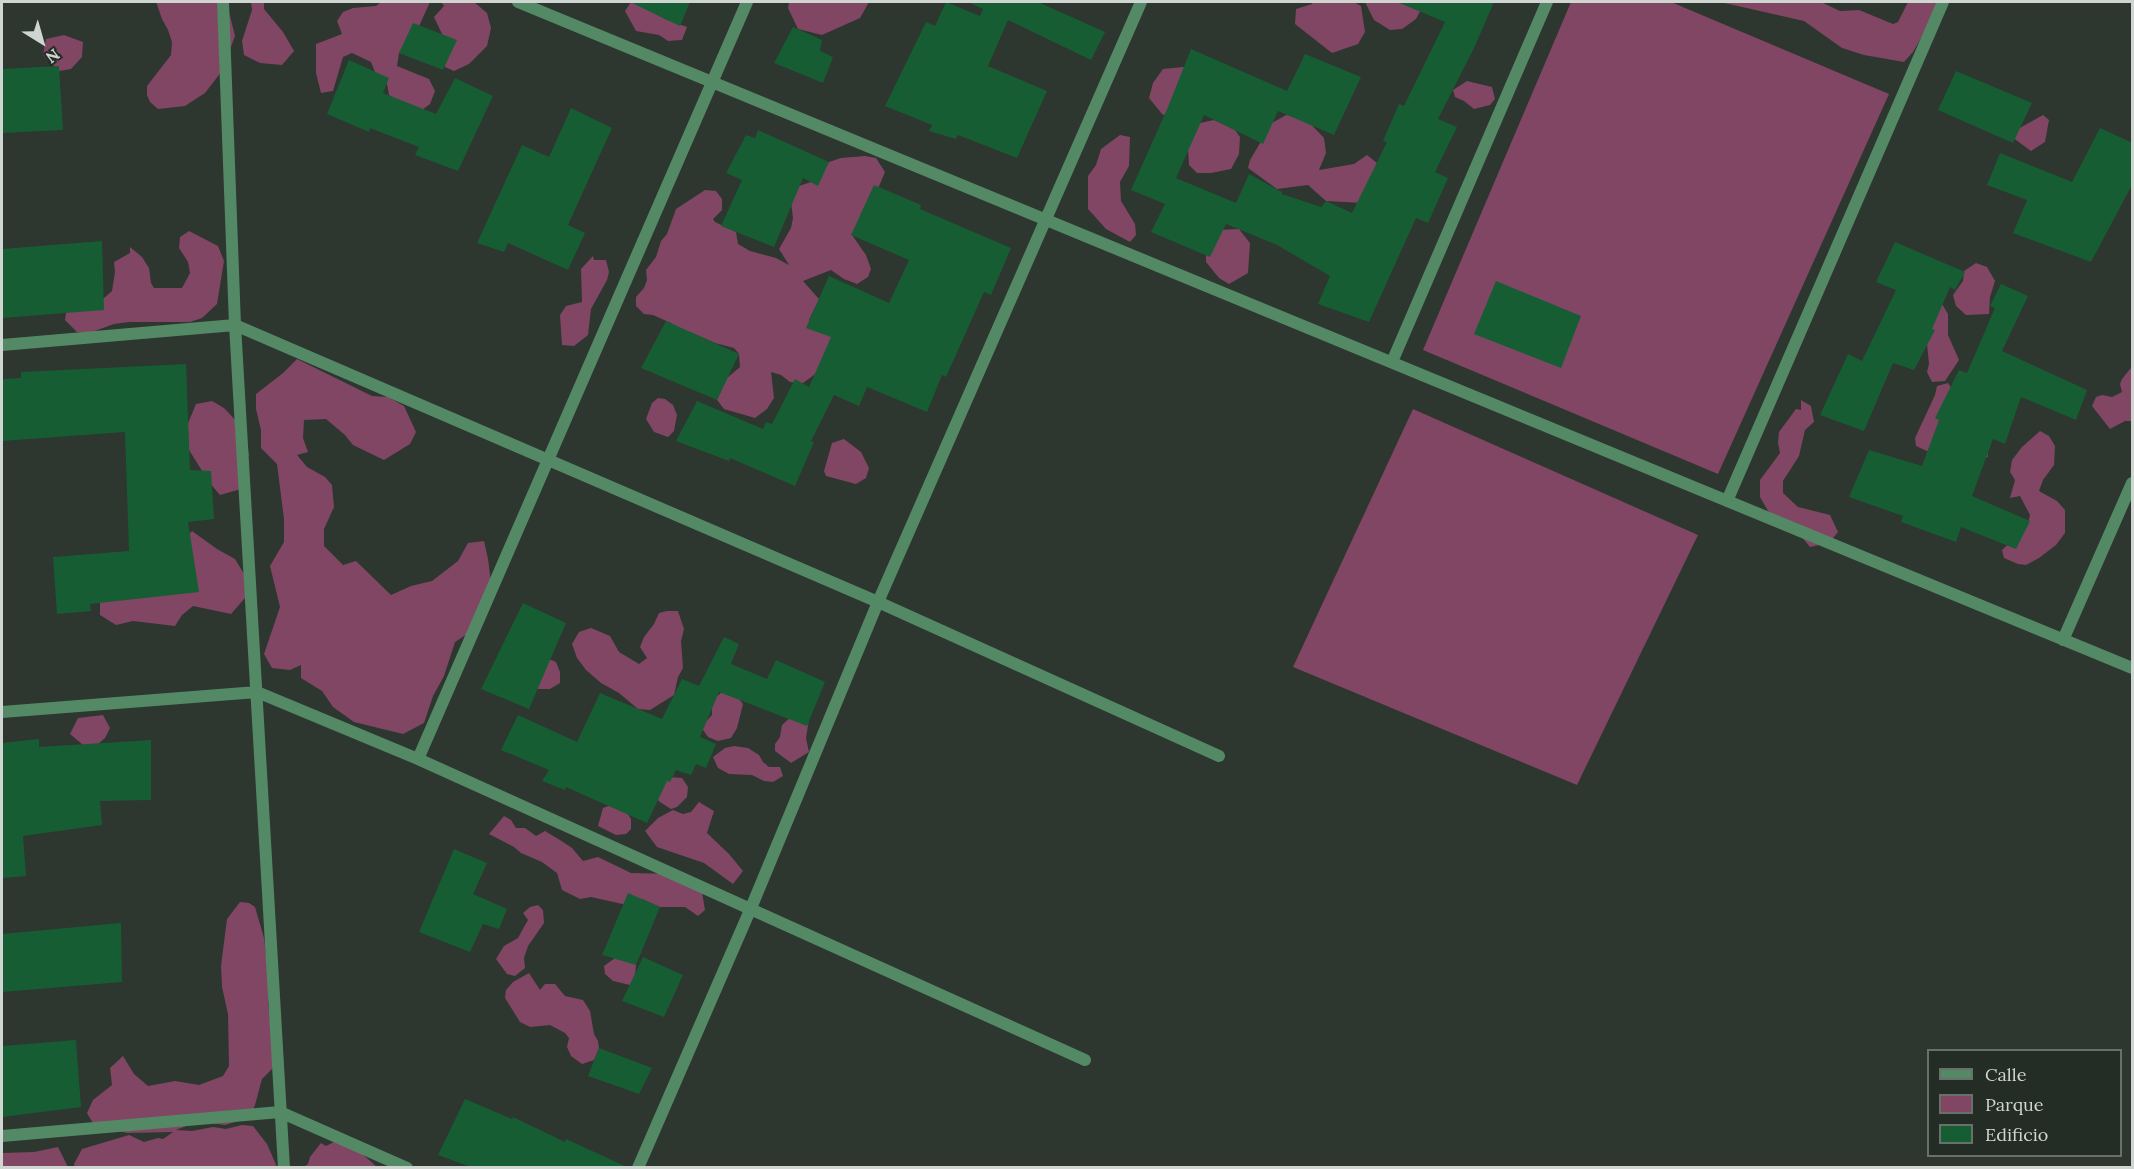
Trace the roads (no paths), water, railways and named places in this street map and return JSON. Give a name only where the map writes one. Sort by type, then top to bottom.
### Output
[{"type":"street","points":[[223,2],[235,325],[284,1167]]},
{"type":"street","points":[[518,2],[2133,668]]},
{"type":"street","points":[[418,759],[747,2]]},
{"type":"street","points":[[638,1167],[751,908],[878,602],[1141,2]]},
{"type":"street","points":[[1392,362],[1546,2]]},
{"type":"street","points":[[1726,501],[1943,2]]},
{"type":"street","points":[[2,345],[235,325],[878,602],[1219,756]]},
{"type":"street","points":[[2063,640],[2133,483]]},
{"type":"street","points":[[2,712],[257,692],[418,759],[1085,1060]]},
{"type":"street","points":[[2,1136],[280,1112],[407,1167]]}]
